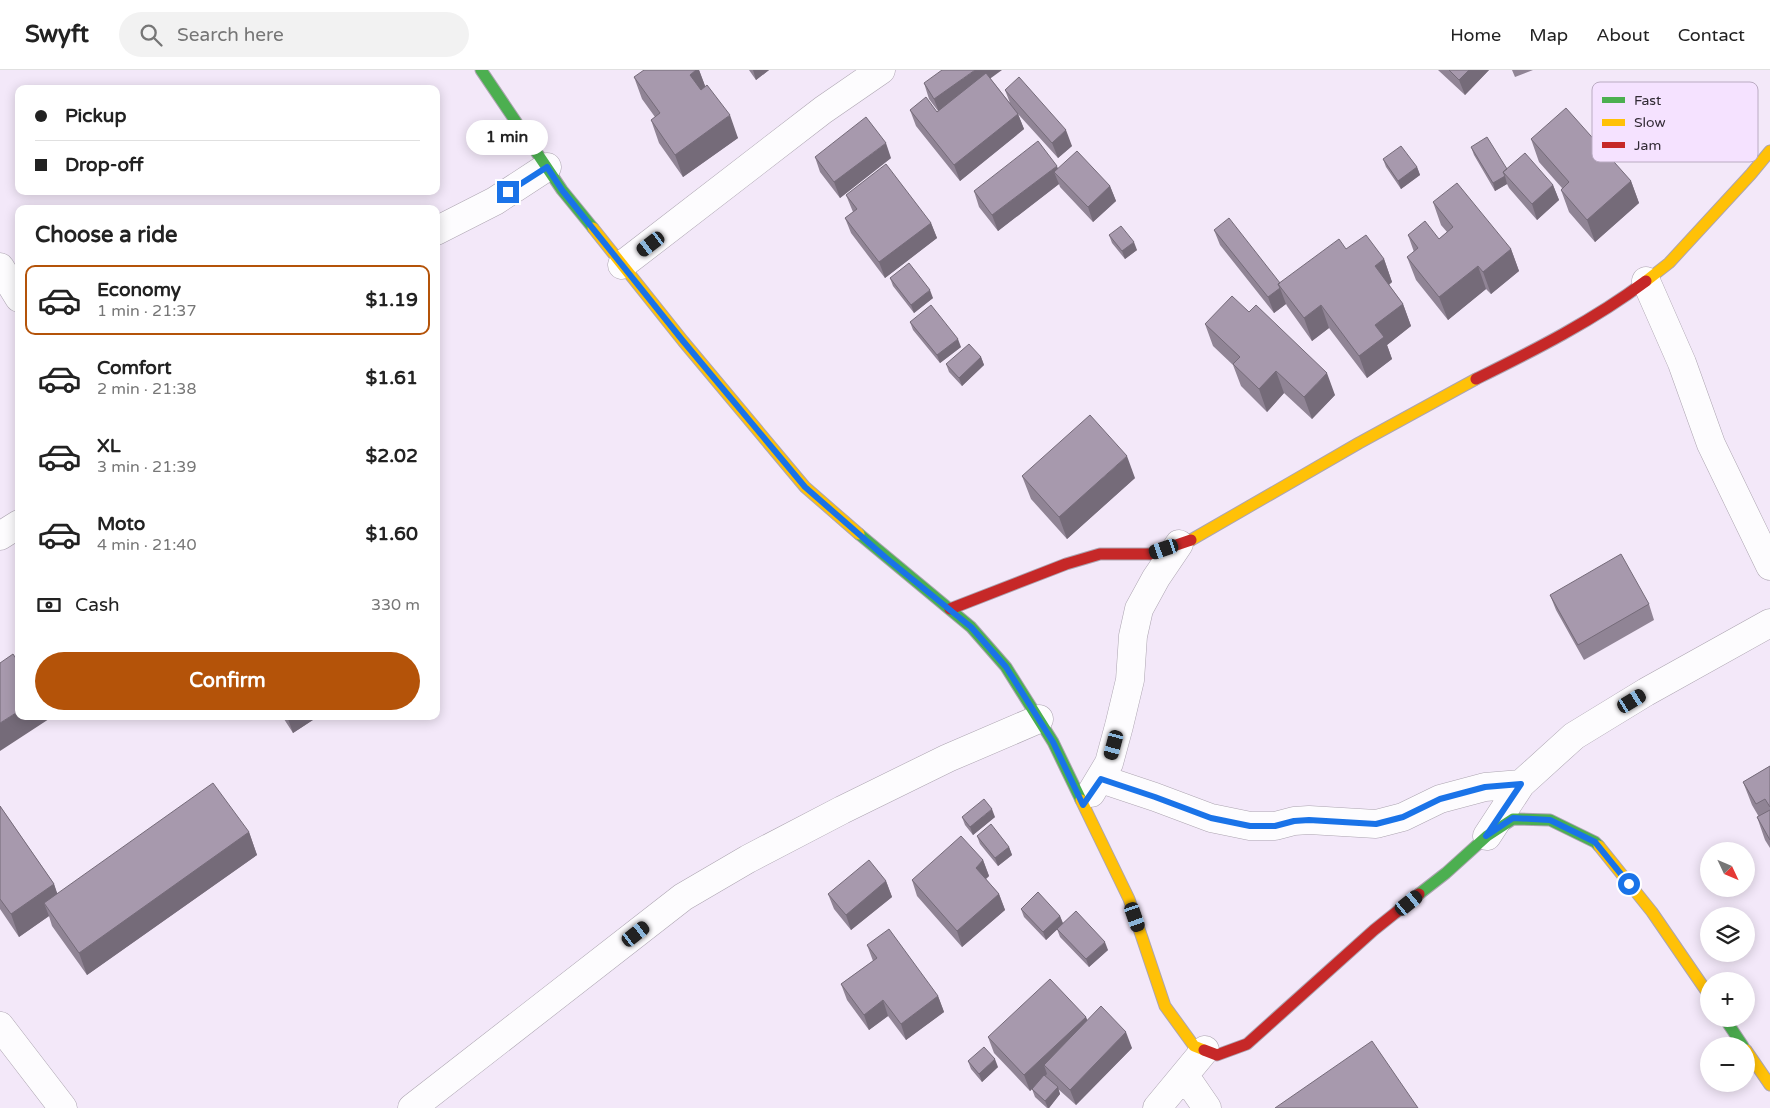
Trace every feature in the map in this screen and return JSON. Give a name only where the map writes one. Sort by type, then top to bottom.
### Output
[{"type":"street","points":[[481,70],[562,190],[683,341],[805,487],[885,557],[971,627],[1006,667],[1053,742],[1129,899],[1165,1006],[1194,1046],[1217,1055],[1247,1044],[1374,930],[1446,873],[1486,836],[1513,818],[1550,820],[1595,842],[1652,912],[1700,982]]},
{"type":"street","points":[[622,265],[823,110],[881,70]]},
{"type":"street","points":[[950,609],[1066,564],[1100,554],[1150,554],[1192,540],[1359,443],[1455,390],[1554,340],[1646,281],[1669,263],[1770,151]]},
{"type":"street","points":[[440,229],[495,201],[547,167]]},
{"type":"street","points":[[0,267],[15,291]]},
{"type":"street","points":[[1646,281],[1682,363],[1711,444],[1770,566]]},
{"type":"street","points":[[0,536],[15,527]]},
{"type":"street","points":[[1083,805],[1109,764],[1130,680],[1133,636],[1139,609],[1156,578],[1179,544]]},
{"type":"street","points":[[1486,836],[1521,784],[1574,736],[1646,692],[1770,623]]},
{"type":"street","points":[[412,1108],[683,897],[748,858],[842,810],[948,758],[1039,719]]},
{"type":"street","points":[[1101,779],[1211,818],[1250,826],[1275,826],[1294,821],[1309,820],[1376,824],[1403,817],[1440,799],[1485,787],[1521,784]]},
{"type":"street","points":[[0,1026],[62,1108]]},
{"type":"street","points":[[1157,1108],[1205,1050]]},
{"type":"street","points":[[1755,1063],[1770,1085]]},
{"type":"street","points":[[1185,1076],[1207,1108]]},
{"type":"building","points":[[644,70],[696,70],[690,75],[701,90],[707,85],[730,115],[675,155],[651,120],[660,113],[634,77]]},
{"type":"building","points":[[942,70],[975,70],[934,99],[924,83]]},
{"type":"building","points":[[1449,70],[1469,70],[1459,80]]},
{"type":"building","points":[[986,73],[1018,114],[954,165],[910,110],[926,97],[937,112]]},
{"type":"building","points":[[1019,77],[1066,130],[1052,143],[1005,90]]},
{"type":"building","points":[[1566,108],[1592,137],[1592,162],[1614,162],[1631,181],[1587,220],[1561,190],[1569,182],[1531,139]]},
{"type":"building","points":[[866,117],[886,143],[834,182],[815,157]]},
{"type":"building","points":[[1487,137],[1507,169],[1503,172],[1505,176],[1493,183],[1471,147]]},
{"type":"building","points":[[1038,141],[1057,166],[992,215],[974,191]]},
{"type":"building","points":[[1401,146],[1417,167],[1398,181],[1383,159]]},
{"type":"building","points":[[1077,151],[1110,186],[1088,207],[1054,172]]},
{"type":"building","points":[[1525,153],[1553,185],[1532,204],[1503,172]]},
{"type":"building","points":[[886,164],[931,223],[879,262],[845,218],[857,209],[846,195]]},
{"type":"building","points":[[1457,183],[1511,249],[1483,272],[1478,266],[1439,297],[1407,257],[1418,248],[1408,235],[1425,221],[1439,239],[1453,227],[1433,202]]},
{"type":"building","points":[[1229,218],[1280,283],[1278,284],[1280,288],[1268,297],[1214,230]]},
{"type":"building","points":[[1121,226],[1134,242],[1122,251],[1109,235]]},
{"type":"building","points":[[1366,235],[1384,259],[1375,266],[1403,304],[1375,325],[1384,337],[1359,356],[1321,305],[1304,318],[1278,284],[1339,239],[1346,249]]},
{"type":"building","points":[[909,263],[930,290],[911,305],[890,278]]},
{"type":"building","points":[[1232,296],[1249,312],[1256,305],[1327,373],[1304,397],[1276,371],[1259,389],[1233,364],[1240,357],[1205,324]]},
{"type":"building","points":[[931,305],[958,339],[937,355],[910,322]]},
{"type":"building","points":[[969,344],[981,357],[959,378],[946,364]]},
{"type":"building","points":[[1090,415],[1127,456],[1059,517],[1022,476]]},
{"type":"building","points":[[1621,554],[1649,604],[1578,645],[1550,595]]},
{"type":"building","points":[[13,654],[15,657],[15,714],[0,723],[0,663]]},
{"type":"building","points":[[1770,766],[1770,807],[1765,799],[1756,804],[1743,782]]},
{"type":"building","points":[[213,783],[249,832],[79,953],[44,903]]},
{"type":"building","points":[[984,799],[992,809],[970,827],[962,817]]},
{"type":"building","points":[[0,806],[54,884],[11,914],[0,899]]},
{"type":"building","points":[[1770,810],[1770,840],[1757,817]]},
{"type":"building","points":[[991,824],[1009,847],[995,858],[977,836]]},
{"type":"building","points":[[961,836],[983,860],[976,868],[999,894],[957,931],[912,880]]},
{"type":"building","points":[[869,860],[886,881],[846,915],[828,894]]},
{"type":"building","points":[[1038,892],[1060,916],[1043,932],[1021,909]]},
{"type":"building","points":[[1076,911],[1105,942],[1086,959],[1057,929]]},
{"type":"building","points":[[889,929],[938,996],[901,1024],[883,1000],[864,1015],[841,984],[877,958],[867,945]]},
{"type":"building","points":[[1050,979],[1086,1017],[1024,1075],[988,1037]]},
{"type":"building","points":[[1101,1006],[1126,1032],[1070,1090],[1044,1065]]},
{"type":"building","points":[[1372,1041],[1418,1108],[1275,1108]]},
{"type":"building","points":[[984,1047],[995,1059],[979,1074],[968,1061]]},
{"type":"building","points":[[1044,1075],[1058,1087],[1045,1101],[1032,1089]]},
{"type":"traffic: fast","points":[[481,70],[562,190],[593,228]]},
{"type":"traffic: fast","points":[[859,534],[971,627],[1006,667],[1053,742],[1081,800]]},
{"type":"traffic: fast","points":[[1419,894],[1446,873],[1487,836],[1513,819],[1550,820],[1595,842],[1599,846]]},
{"type":"traffic: fast","points":[[1730,1027],[1737,1037]]},
{"type":"traffic: slow","points":[[1646,281],[1669,263],[1770,151]]},
{"type":"traffic: slow","points":[[593,228],[683,341],[805,487],[859,534]]},
{"type":"traffic: slow","points":[[1191,540],[1359,443],[1476,379]]},
{"type":"traffic: slow","points":[[1081,800],[1129,899],[1165,1006],[1194,1046],[1204,1050]]},
{"type":"traffic: slow","points":[[1599,846],[1652,912],[1700,982]]},
{"type":"traffic: slow","points":[[1755,1063],[1770,1085]]},
{"type":"traffic: jam","points":[[1476,379],[1585,322],[1646,281]]},
{"type":"traffic: jam","points":[[950,609],[1066,564],[1100,554],[1150,554],[1191,540]]},
{"type":"traffic: jam","points":[[1204,1050],[1217,1055],[1247,1044],[1374,930],[1419,894]]},
{"type":"route","points":[[508,192],[547,167],[562,190],[683,341],[805,487],[885,557],[971,627],[1006,667],[1053,742],[1083,805],[1101,779],[1211,818],[1250,826],[1275,826],[1294,821],[1309,820],[1376,824],[1403,817],[1440,799],[1485,787],[1521,784],[1486,836],[1513,818],[1550,820],[1595,842],[1629,884]]}]
